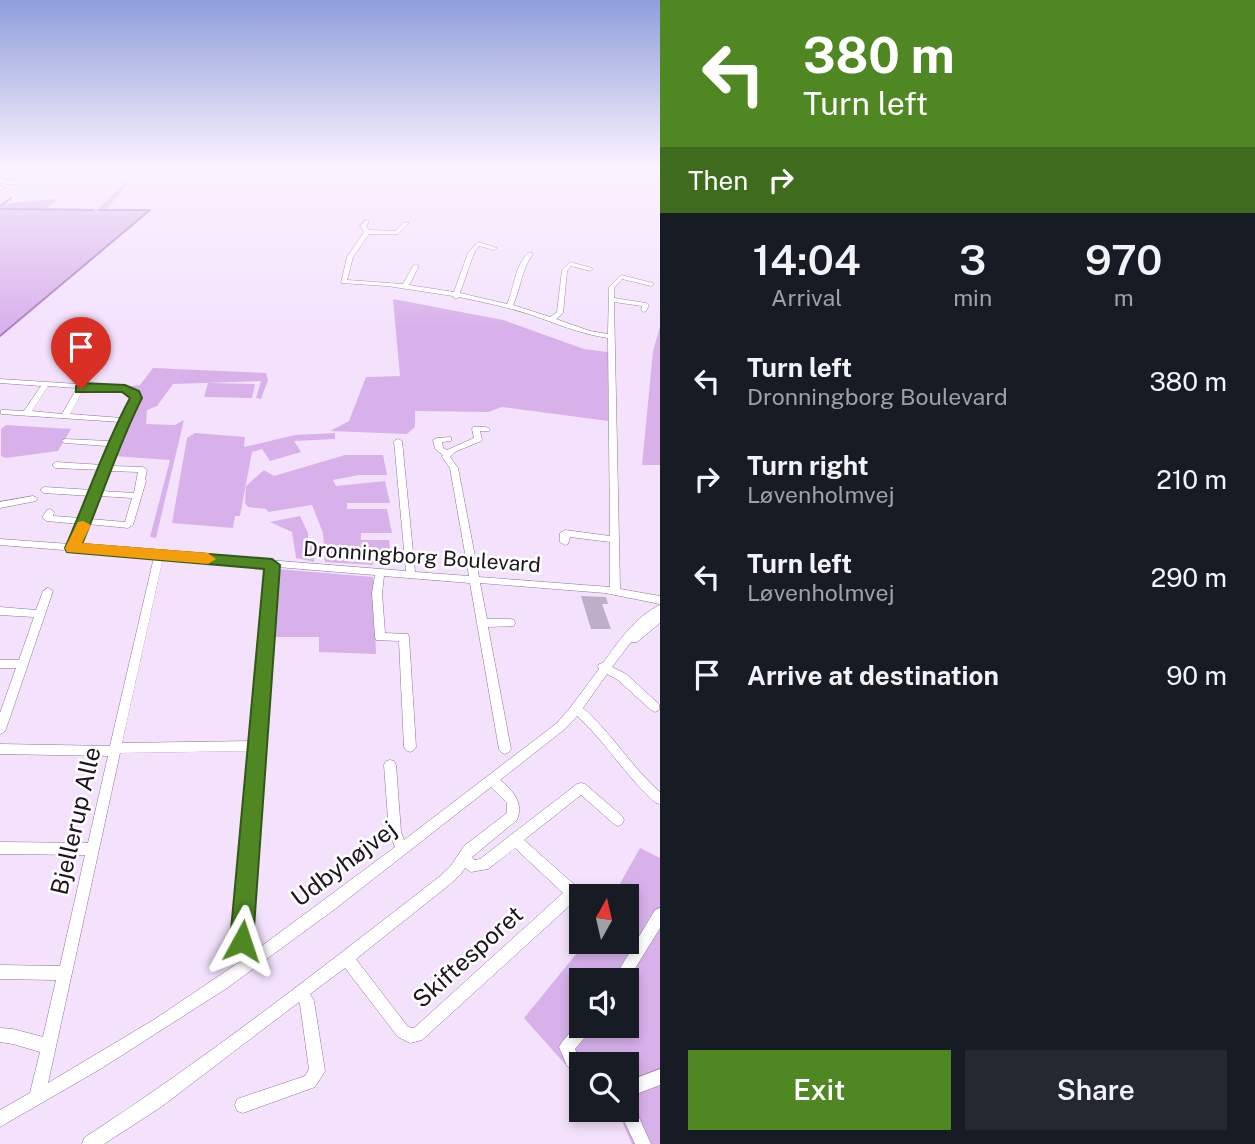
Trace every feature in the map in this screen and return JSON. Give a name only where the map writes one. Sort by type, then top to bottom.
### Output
[{"type":"street","points":[[366,222],[363,226],[367,232]]},
{"type":"street","points":[[367,232],[396,233],[406,223]]},
{"type":"street","points":[[367,232],[355,247],[343,282],[405,287],[509,307],[585,333],[612,337]]},
{"type":"street","points":[[456,297],[471,253],[478,244],[494,247]]},
{"type":"street","points":[[509,307],[514,298],[520,264],[530,254]]},
{"type":"street","points":[[551,320],[560,313],[564,271],[570,264],[590,269]]},
{"type":"street","points":[[405,287],[416,265]]},
{"type":"street","points":[[615,591],[611,288],[621,277],[651,284]]},
{"type":"street","points":[[611,299],[646,305],[644,310]]},
{"type":"street","points":[[0,381],[125,389],[135,393],[136,398],[112,444],[107,468],[73,548]]},
{"type":"street","points":[[26,414],[46,384]]},
{"type":"street","points":[[65,416],[82,386]]},
{"type":"street","points":[[4,412],[124,420]]},
{"type":"street","points":[[446,453],[478,439],[476,429],[486,429]]},
{"type":"street","points":[[448,439],[437,440],[439,449],[446,453],[454,468],[505,749]]},
{"type":"street","points":[[65,440],[112,444]]},
{"type":"street","points":[[398,441],[411,575]]},
{"type":"street","points":[[50,512],[47,518],[128,525],[135,511],[133,508],[143,470],[56,464]]},
{"type":"street","points":[[44,490],[137,496]]},
{"type":"street","points":[[0,505],[33,499]]},
{"type":"street","points":[[565,542],[565,533],[615,540]]},
{"type":"street","name":"Dronningborg Boulevard","points":[[0,542],[615,591],[660,600]]},
{"type":"street","name":"Bjellerup Alle","points":[[37,1098],[159,554]]},
{"type":"street","points":[[254,961],[242,941],[272,565]]},
{"type":"street","points":[[380,573],[377,593],[380,637],[404,637],[410,747]]},
{"type":"street","points":[[0,729],[48,591]]},
{"type":"street","name":"Dronningborg Boulevard","points":[[632,593],[660,607]]},
{"type":"street","name":"Udbyhøjvej","points":[[0,1119],[170,1018],[254,961],[491,780],[577,710],[613,654],[660,607]]},
{"type":"street","points":[[0,611],[39,614]]},
{"type":"street","name":"Udbyhøjvej","points":[[613,654],[660,618]]},
{"type":"street","points":[[481,623],[510,623]]},
{"type":"street","points":[[0,664],[22,664]]},
{"type":"street","points":[[603,667],[622,677],[655,707]]},
{"type":"street","points":[[577,710],[590,720],[642,786],[660,800]]},
{"type":"street","points":[[0,749],[257,746]]},
{"type":"street","points":[[390,765],[395,832],[402,849]]},
{"type":"street","points":[[90,1144],[155,1101],[444,881],[464,857],[513,816],[516,809],[513,801],[491,780]]},
{"type":"street","points":[[464,857],[471,866],[478,867],[581,788],[618,820]]},
{"type":"street","name":"Skiftesporet","points":[[346,958],[403,1032],[410,1036],[417,1035],[573,894],[515,840]]},
{"type":"street","points":[[0,848],[93,849]]},
{"type":"street","points":[[628,968],[660,916]]},
{"type":"street","points":[[0,972],[65,973]]},
{"type":"street","points":[[243,1105],[310,1082],[317,1071],[307,1001],[300,993]]},
{"type":"street","points":[[0,1035],[13,1034],[32,1045],[49,1045]]},
{"type":"street","points":[[569,1053],[567,1048],[575,1038]]},
{"type":"street","points":[[639,1085],[660,1077]]},
{"type":"street","points":[[633,1122],[643,1144]]},
{"type":"shaded area","points":[[0,220],[139,220],[0,336]]},
{"type":"shaded area","points":[[393,299],[503,320],[584,349],[608,352],[608,421],[502,407],[488,412],[415,411],[415,427],[407,434],[330,431],[349,421],[366,377],[400,376]]},
{"type":"shaded area","points":[[660,327],[660,465],[642,465],[653,351]]},
{"type":"shaded area","points":[[153,368],[266,373],[268,380],[261,399],[256,398],[261,381],[173,384],[157,406],[147,410],[146,424],[175,425],[184,420],[156,538],[150,537],[170,460],[114,456],[138,397],[132,389],[125,387],[140,385]]},
{"type":"shaded area","points":[[208,383],[255,384],[252,398],[204,397]]},
{"type":"shaded area","points":[[6,425],[71,429],[58,451],[6,458],[1,456],[1,429]]},
{"type":"shaded area","points":[[195,433],[245,437],[244,447],[295,435],[335,433],[335,439],[294,441],[301,452],[270,461],[262,449],[252,452],[240,516],[235,516],[233,528],[172,523],[187,438]]},
{"type":"shaded area","points":[[345,455],[383,455],[387,475],[359,475],[333,480],[336,486],[385,481],[390,503],[347,503],[347,509],[387,509],[392,533],[361,533],[361,540],[389,540],[391,557],[374,558],[373,565],[325,562],[323,549],[315,549],[314,562],[296,558],[292,532],[270,522],[300,516],[308,533],[308,544],[324,544],[323,533],[312,505],[268,512],[266,509],[248,507],[245,503],[246,486],[264,470],[274,476]]},
{"type":"shaded area","points":[[277,569],[373,577],[376,654],[319,652],[319,637],[271,637]]},
{"type":"shaded area","points":[[640,848],[660,858],[660,1144],[632,1144],[622,1122],[639,1122],[639,1052],[569,1052],[569,1069],[524,1018],[576,954],[639,954],[639,884],[620,884]]},
{"type":"building","points":[[581,596],[606,597],[608,604],[602,604],[611,629],[591,629]]},
{"type":"waterway","points":[[0,336],[138,220]]},
{"type":"slow traffic","points":[[83,525],[73,548],[208,559]]},
{"type":"route","points":[[81,389],[82,386],[125,389],[135,393],[136,398],[112,444],[107,468],[73,548],[272,565],[242,941]]}]
